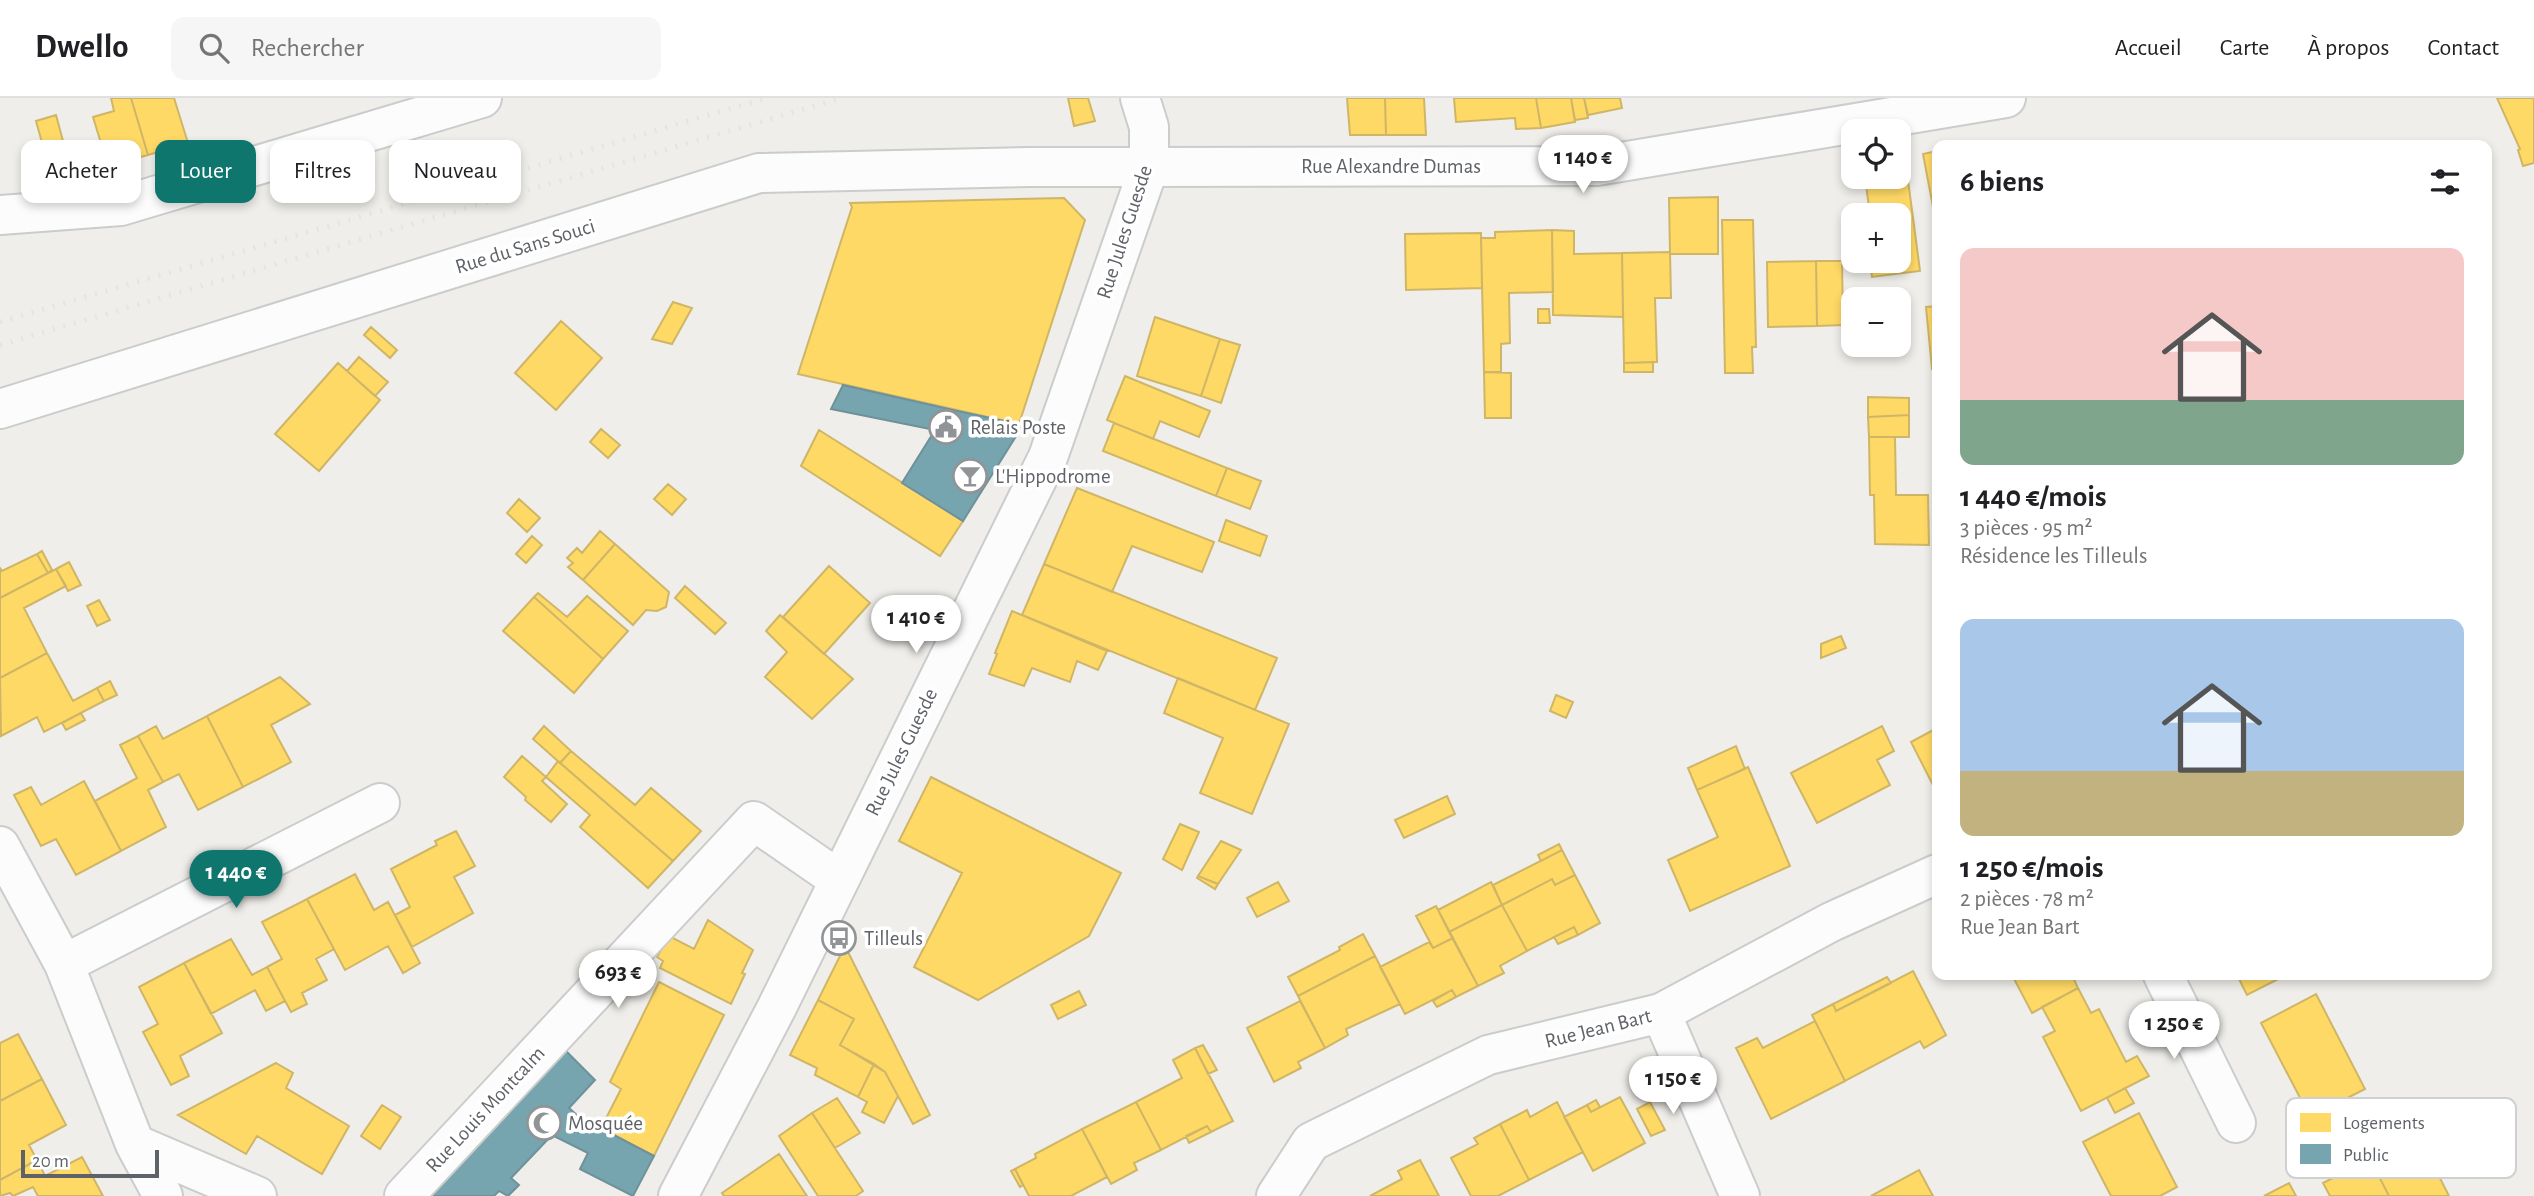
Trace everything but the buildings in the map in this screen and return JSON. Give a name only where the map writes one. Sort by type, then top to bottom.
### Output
[{"type":"street","points":[[0,215],[121,206],[482,98]]},
{"type":"street","name":"Rue Jules Guesde","points":[[678,1196],[776,1009],[1048,457],[1149,167],[1149,127],[1140,98]]},
{"type":"street","name":"Rue Alexandre Dumas","points":[[1149,167],[1597,166],[2007,98]]},
{"type":"street","name":"Rue du Sans Souci","points":[[0,409],[759,173],[1149,167]]},
{"type":"street","points":[[64,964],[380,803]]},
{"type":"street","name":"Rue Louis Montcalm","points":[[404,1196],[754,821],[838,879]]},
{"type":"street","points":[[0,846],[64,964],[135,1144],[163,1196]]},
{"type":"street","name":"Rue Jean Bart","points":[[1276,1196],[1311,1142],[1488,1055],[1661,1013],[1831,922],[1932,876]]},
{"type":"street","points":[[2165,980],[2236,1123]]},
{"type":"street","points":[[1661,1013],[1740,1196]]},
{"type":"street","points":[[135,1144],[257,1196]]},
{"type":"railway","points":[[0,322],[767,98]]},
{"type":"railway","points":[[0,345],[842,98]]},
{"type":"place","name":"Relais Poste","points":[[946,427]]},
{"type":"place","name":"L'Hippodrome","points":[[970,476]]},
{"type":"place","name":"Tilleuls","points":[[839,938]]},
{"type":"place","name":"Mosquée","points":[[544,1123]]}]
